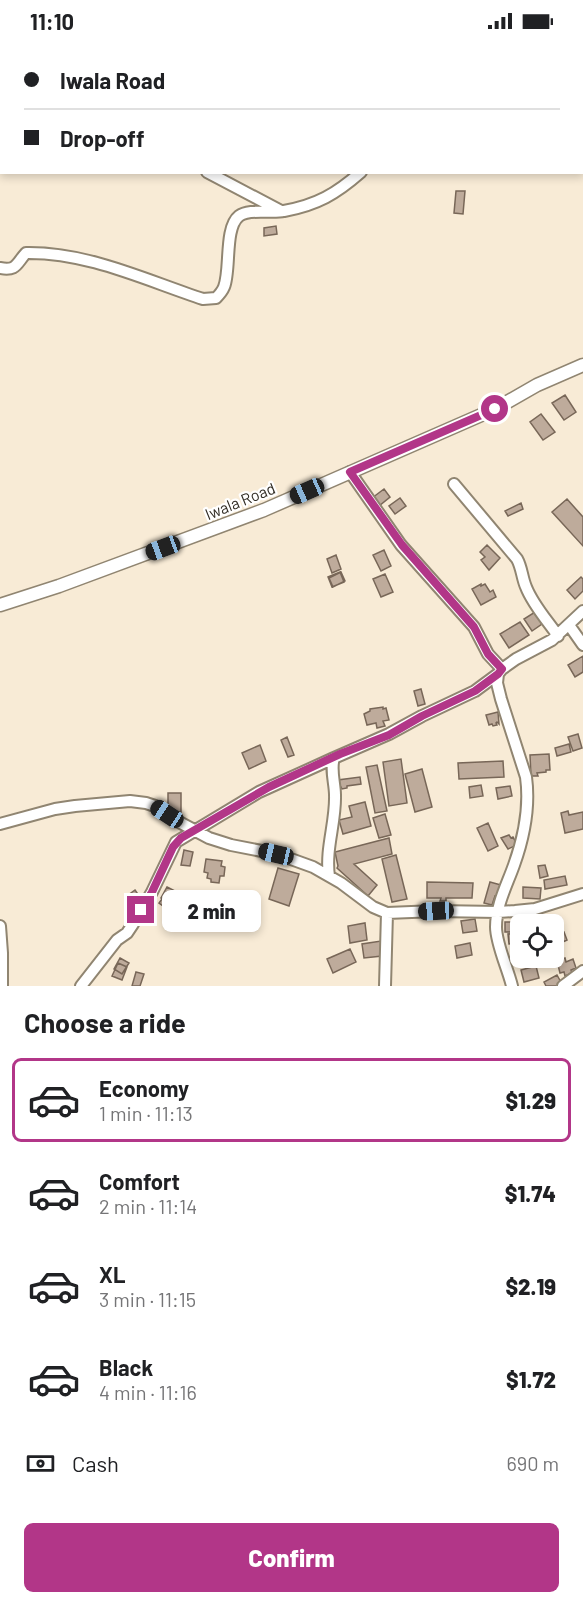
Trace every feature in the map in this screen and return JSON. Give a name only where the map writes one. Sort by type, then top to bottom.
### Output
[{"type":"street","points":[[211,174],[282,212]]},
{"type":"street","points":[[0,268],[13,268],[26,253],[60,255],[85,259],[203,299],[216,298],[224,288],[232,231],[237,218],[243,213],[282,212],[324,200],[341,190],[359,174]]},
{"type":"street","name":"Iwala Road","points":[[0,605],[238,521],[495,409],[537,385],[583,365]]},
{"type":"street","points":[[350,472],[402,545],[474,627],[500,671],[498,682],[501,699],[525,777],[527,795],[527,813],[519,847],[498,912],[497,935],[512,986]]},
{"type":"street","points":[[454,483],[517,559],[526,587],[558,636]]},
{"type":"street","points":[[81,986],[133,924],[152,892],[176,842],[259,792],[340,754],[389,735],[422,716],[475,691],[516,659],[558,636],[583,611]]},
{"type":"street","points":[[569,625],[583,645]]},
{"type":"street","points":[[329,876],[335,797],[332,764],[334,758]]},
{"type":"street","points":[[0,824],[55,809],[98,803],[139,801],[155,806],[194,831],[221,843],[259,850],[313,867],[373,908],[387,913],[498,912],[535,909],[583,894]]},
{"type":"street","points":[[386,986],[387,913]]},
{"type":"street","points":[[0,926],[2,986]]},
{"type":"street","points":[[563,986],[583,971]]},
{"type":"building","points":[[456,191],[465,191],[463,214],[454,213]]},
{"type":"building","points":[[276,226],[277,234],[264,236],[264,228]]},
{"type":"building","points":[[565,395],[576,412],[564,420],[552,403]]},
{"type":"building","points":[[541,414],[555,432],[543,440],[530,422]]},
{"type":"building","points":[[384,489],[390,497],[379,506],[372,498]]},
{"type":"building","points":[[400,498],[406,506],[395,514],[389,506]]},
{"type":"building","points":[[567,499],[583,517],[583,546],[552,512]]},
{"type":"building","points":[[521,503],[523,509],[508,516],[505,511]]},
{"type":"building","points":[[487,545],[500,558],[489,570],[481,560],[485,557],[480,552]]},
{"type":"building","points":[[384,550],[391,566],[381,571],[373,555]]},
{"type":"building","points":[[336,555],[341,569],[332,573],[327,559]]},
{"type":"building","points":[[340,572],[344,582],[332,587],[328,577]]},
{"type":"building","points":[[341,572],[345,581],[333,587],[329,578]]},
{"type":"building","points":[[385,574],[393,592],[381,597],[373,579]]},
{"type":"building","points":[[581,577],[583,591],[575,599],[567,590]]},
{"type":"building","points":[[481,584],[481,586],[485,584],[490,592],[493,590],[496,597],[481,605],[472,589]]},
{"type":"building","points":[[535,612],[542,624],[532,631],[524,619]]},
{"type":"building","points":[[520,622],[529,635],[509,648],[500,634]]},
{"type":"building","points":[[583,656],[583,672],[575,677],[568,665]]},
{"type":"building","points":[[421,689],[425,704],[418,706],[414,691]]},
{"type":"building","points":[[383,707],[383,709],[386,708],[389,720],[383,721],[385,726],[377,728],[376,723],[367,725],[364,714],[370,709]]},
{"type":"building","points":[[498,712],[499,724],[497,722],[497,725],[489,725],[486,715]]},
{"type":"building","points":[[578,734],[582,748],[573,751],[568,737]]},
{"type":"building","points":[[287,737],[294,755],[288,757],[281,740]]},
{"type":"building","points":[[569,744],[571,752],[557,756],[555,748]]},
{"type":"building","points":[[260,745],[266,761],[249,769],[242,753]]},
{"type":"building","points":[[549,754],[550,770],[537,773],[538,776],[531,776],[530,755]]},
{"type":"building","points":[[401,759],[407,803],[389,806],[383,762]]},
{"type":"building","points":[[503,761],[504,777],[459,779],[458,763]]},
{"type":"building","points":[[377,765],[387,811],[375,813],[366,767]]},
{"type":"building","points":[[422,769],[432,807],[415,812],[405,774]]},
{"type":"building","points":[[360,777],[361,784],[342,789],[339,787],[338,780]]},
{"type":"building","points":[[481,785],[483,796],[470,798],[469,787]]},
{"type":"building","points":[[510,786],[512,796],[498,799],[496,788]]},
{"type":"building","points":[[168,793],[181,793],[181,812],[168,812]]},
{"type":"building","points":[[365,802],[371,826],[343,834],[339,820],[352,817],[349,806]]},
{"type":"building","points":[[568,811],[569,815],[583,812],[583,829],[565,833],[561,813]]},
{"type":"building","points":[[385,814],[391,835],[379,838],[373,818]]},
{"type":"building","points":[[488,823],[498,846],[488,851],[477,828]]},
{"type":"building","points":[[509,835],[513,837],[517,845],[508,849],[501,838]]},
{"type":"building","points":[[389,838],[392,854],[354,864],[377,885],[368,896],[337,868],[335,852]]},
{"type":"building","points":[[184,850],[193,852],[190,866],[181,865]]},
{"type":"building","points":[[396,855],[407,899],[392,902],[382,859]]},
{"type":"building","points":[[206,859],[222,861],[221,866],[225,867],[224,876],[220,876],[219,883],[211,882],[211,879],[207,878],[208,873],[204,872]]},
{"type":"building","points":[[545,865],[548,876],[540,878],[538,866]]},
{"type":"building","points":[[278,868],[299,874],[289,906],[269,899]]},
{"type":"building","points":[[565,876],[567,885],[545,889],[544,880]]},
{"type":"building","points":[[427,882],[473,883],[472,898],[446,898],[446,901],[440,901],[441,898],[427,898]]},
{"type":"building","points":[[490,882],[501,885],[498,897],[495,896],[492,905],[484,903]]},
{"type":"building","points":[[167,887],[179,893],[173,905],[161,898]]},
{"type":"building","points":[[523,887],[541,888],[540,899],[523,898]]},
{"type":"building","points":[[135,890],[142,900],[135,906],[127,896]]},
{"type":"building","points":[[167,892],[179,900],[171,912],[159,903]]},
{"type":"building","points":[[475,919],[477,931],[463,933],[461,921]]},
{"type":"building","points":[[505,922],[510,922],[510,932],[505,932]]},
{"type":"building","points":[[365,923],[367,940],[350,943],[348,926]]},
{"type":"building","points":[[381,941],[382,956],[364,958],[362,944]]},
{"type":"building","points":[[470,943],[472,955],[457,958],[455,946]]},
{"type":"building","points":[[350,949],[356,962],[333,973],[327,959]]},
{"type":"building","points":[[120,958],[129,963],[122,974],[114,969]]},
{"type":"building","points":[[564,958],[566,962],[573,959],[576,968],[565,976],[564,972],[560,973],[559,968],[564,968]]},
{"type":"building","points":[[118,963],[127,967],[122,980],[112,976]]},
{"type":"building","points":[[536,968],[539,978],[524,982],[521,970]]},
{"type":"building","points":[[136,972],[144,974],[140,986],[132,986]]},
{"type":"building","points":[[557,975],[562,984],[546,986],[544,982]]},
{"type":"route","points":[[141,910],[173,847],[181,838],[283,780],[389,735],[422,716],[475,691],[502,669],[488,654],[474,627],[402,545],[350,472],[495,409]]}]
